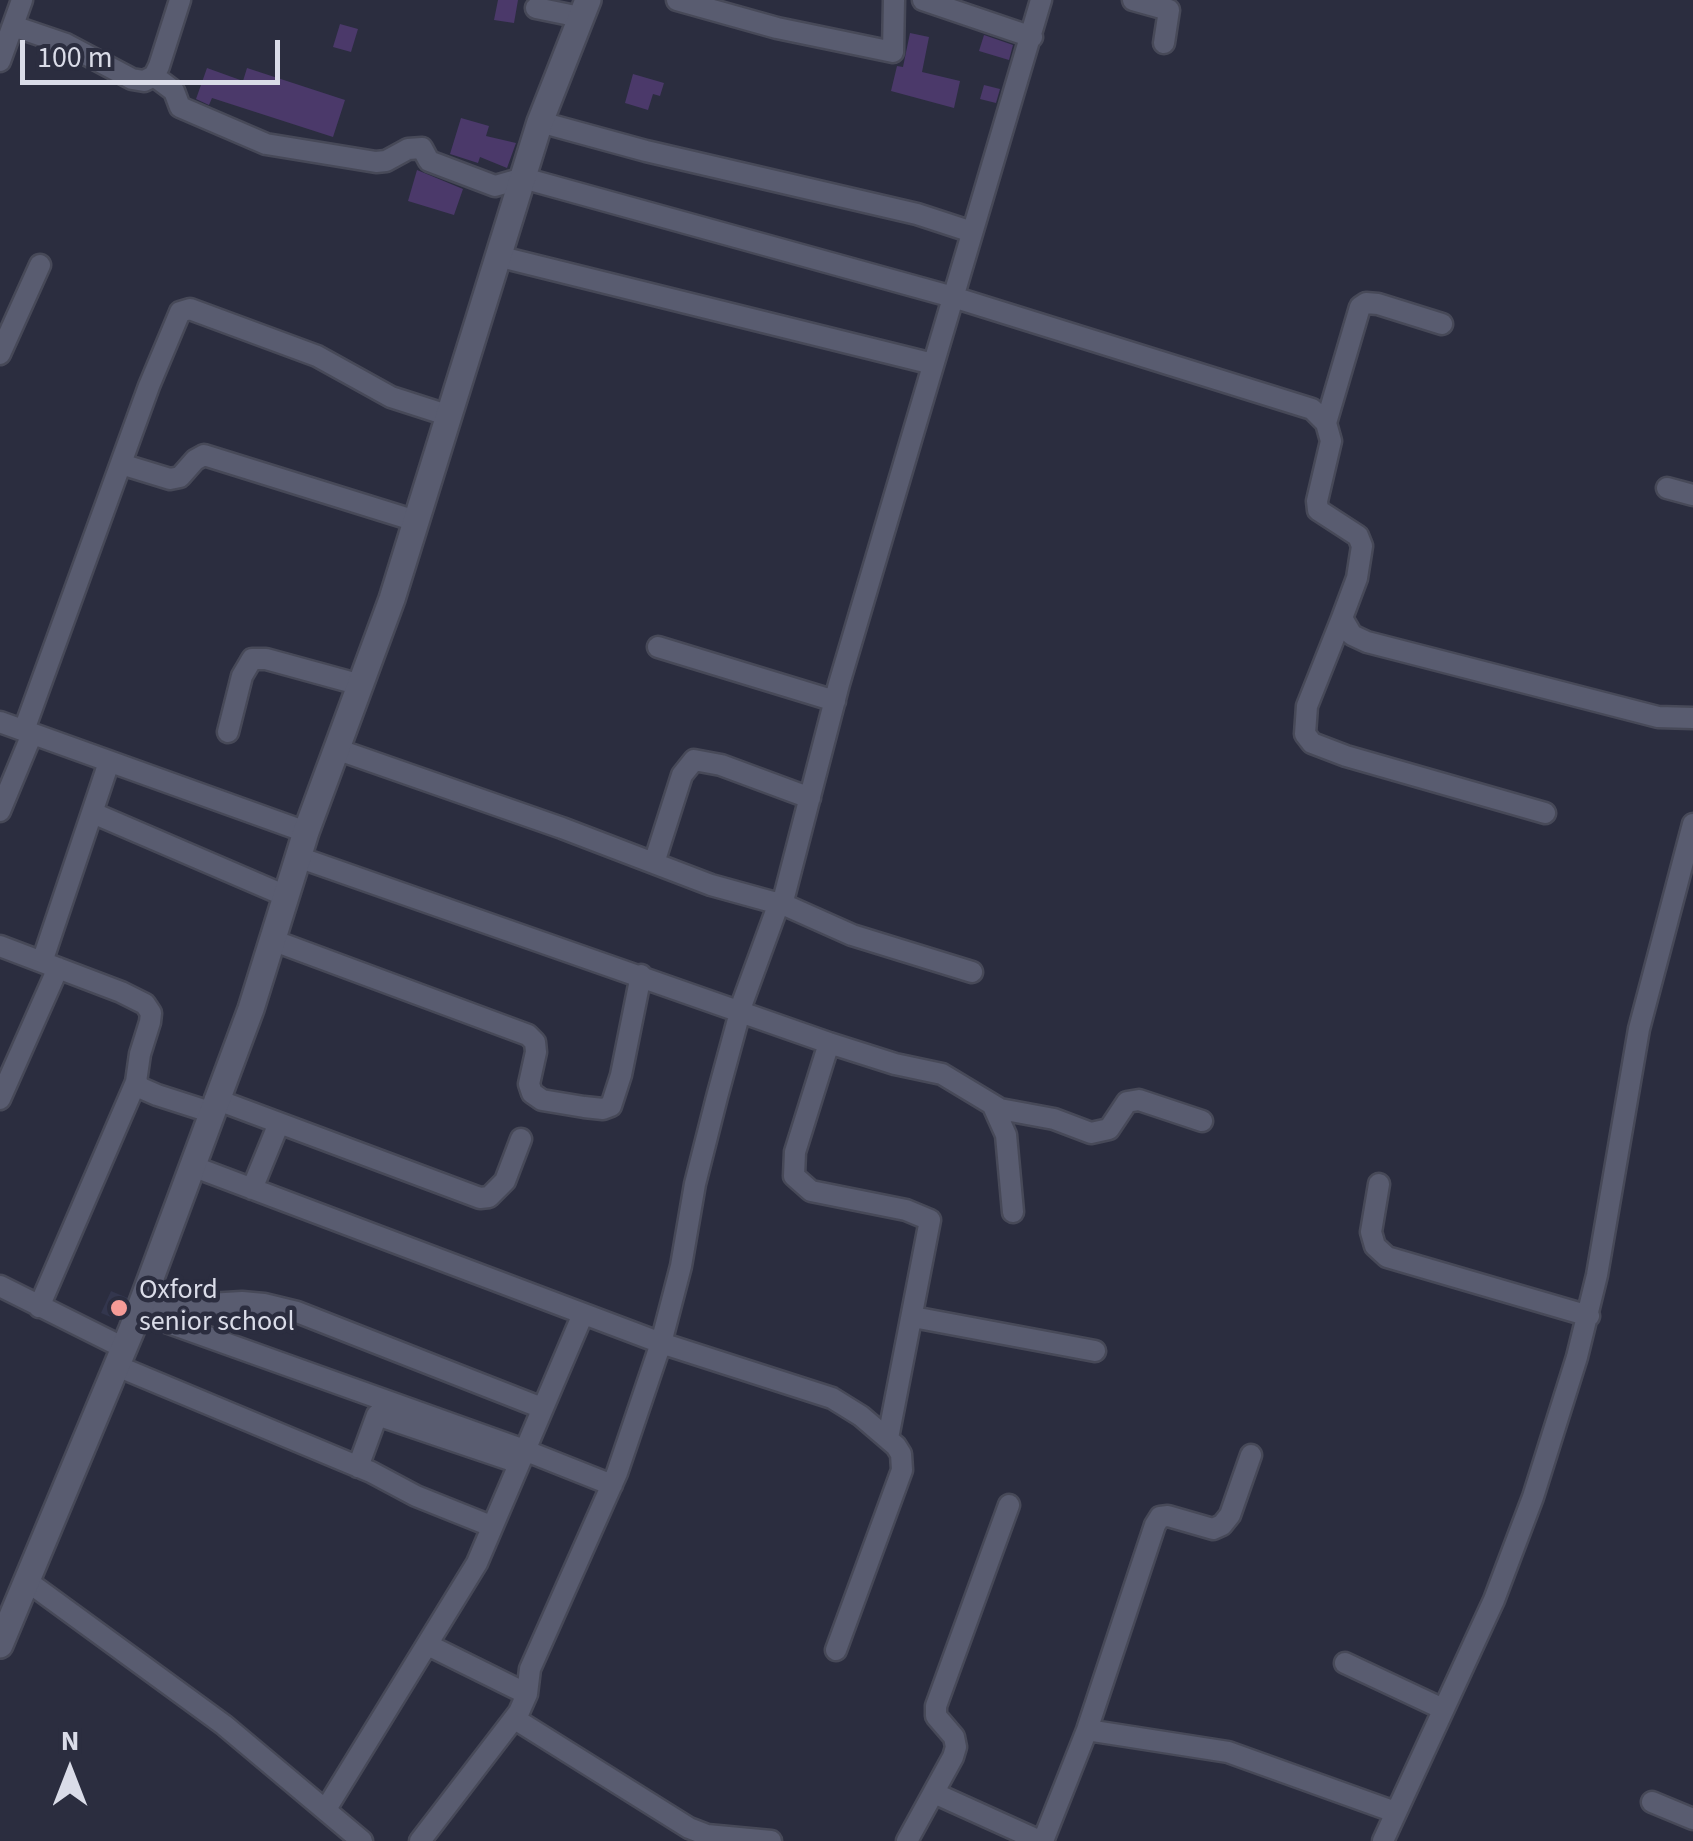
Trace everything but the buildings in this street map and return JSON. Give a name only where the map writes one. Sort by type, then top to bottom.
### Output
[{"type":"street","points":[[0,61],[22,0]]},
{"type":"street","points":[[13,26],[66,44],[132,79],[144,81],[154,76],[180,0]]},
{"type":"street","points":[[676,0],[778,28],[893,52],[894,0]]},
{"type":"street","points":[[923,0],[1032,37]]},
{"type":"street","points":[[420,1841],[514,1719],[526,1694],[530,1669],[612,1485],[661,1344],[682,1266],[704,1147],[740,1011],[776,912],[810,798],[1041,0]]},
{"type":"street","points":[[1133,0],[1169,10],[1164,43]]},
{"type":"street","points":[[0,1645],[139,1310],[251,1009],[306,832],[361,686],[416,522],[540,122],[584,9],[536,8]]},
{"type":"street","points":[[154,76],[174,91],[180,106],[266,144],[376,162],[408,149],[422,148],[429,161],[495,186],[523,178],[954,297],[1312,410],[1326,422]]},
{"type":"street","points":[[540,122],[646,152],[918,214],[972,232]]},
{"type":"street","points":[[497,256],[933,364]]},
{"type":"street","points":[[0,354],[40,265]]},
{"type":"street","points":[[1442,324],[1378,304],[1360,307],[1326,422],[1331,441],[1318,510],[1358,536],[1362,546],[1357,578],[1307,706],[1304,734],[1312,743],[1346,756],[1545,813]]},
{"type":"street","points":[[0,811],[120,464],[180,312],[190,309],[317,356],[391,397],[450,416]]},
{"type":"street","points":[[120,464],[170,479],[180,477],[204,455],[416,522]]},
{"type":"street","points":[[1667,488],[1693,495]]},
{"type":"street","points":[[1342,618],[1352,635],[1366,642],[1658,717],[1693,718]]},
{"type":"street","points":[[658,647],[835,701]]},
{"type":"street","points":[[228,732],[242,676],[252,658],[266,658],[361,686]]},
{"type":"street","points":[[0,722],[306,832]]},
{"type":"street","points":[[336,750],[711,885],[778,904],[852,935],[972,972]]},
{"type":"street","points":[[654,862],[682,775],[694,760],[721,765],[810,798]]},
{"type":"street","points":[[0,1099],[50,965],[109,762]]},
{"type":"street","points":[[92,812],[286,896]]},
{"type":"street","points":[[1382,1841],[1484,1624],[1525,1519],[1589,1316],[1638,1029],[1693,824]]},
{"type":"street","points":[[298,857],[829,1042],[895,1064],[942,1074],[993,1106],[1054,1119],[1091,1133],[1109,1129],[1126,1102],[1139,1100],[1202,1120]]},
{"type":"street","points":[[272,940],[528,1035],[536,1042],[529,1084],[532,1093],[542,1100],[603,1109],[611,1106],[641,976]]},
{"type":"street","points":[[0,946],[144,1004],[150,1013],[136,1082],[39,1307]]},
{"type":"street","points":[[829,1042],[795,1152],[794,1176],[798,1184],[812,1191],[906,1210],[930,1220],[888,1438]]},
{"type":"street","points":[[136,1082],[157,1095],[278,1123],[480,1198],[489,1197],[505,1180],[521,1139]]},
{"type":"street","points":[[993,1106],[1006,1134],[1013,1212]]},
{"type":"street","points":[[252,1188],[278,1123]]},
{"type":"street","points":[[192,1166],[661,1344],[832,1398],[888,1438],[901,1454],[898,1487],[836,1650]]},
{"type":"street","points":[[1379,1184],[1371,1232],[1374,1246],[1387,1256],[1589,1316]]},
{"type":"street","points":[[0,1286],[120,1357],[490,1526]]},
{"type":"street","points":[[139,1310],[242,1302],[264,1304],[296,1312],[542,1408]]},
{"type":"street","points":[[139,1310],[522,1457]]},
{"type":"street","points":[[326,1808],[464,1588],[584,1314]]},
{"type":"street","points":[[913,1317],[1095,1351]]},
{"type":"street","points":[[358,1467],[378,1414],[612,1485]]},
{"type":"street","points":[[934,1793],[1041,1841],[1088,1730],[1155,1524],[1160,1517],[1168,1516],[1213,1529],[1222,1525],[1230,1515],[1250,1455]]},
{"type":"street","points":[[907,1841],[956,1747],[954,1738],[936,1716],[936,1706],[1009,1506]]},
{"type":"street","points":[[27,1582],[224,1725],[362,1841]]},
{"type":"street","points":[[428,1645],[526,1694]]},
{"type":"street","points":[[1345,1663],[1443,1709]]},
{"type":"street","points":[[514,1719],[689,1828],[707,1835],[771,1841]]},
{"type":"street","points":[[1088,1730],[1228,1752],[1395,1812]]},
{"type":"street","points":[[1652,1802],[1693,1818]]},
{"type":"shaded area","name":"Oxford senior school","points":[[111,1291],[137,1302],[130,1319],[121,1315],[118,1320],[101,1313]]},
{"type":"place","name":"Oxford senior school","points":[[119,1308]]}]
